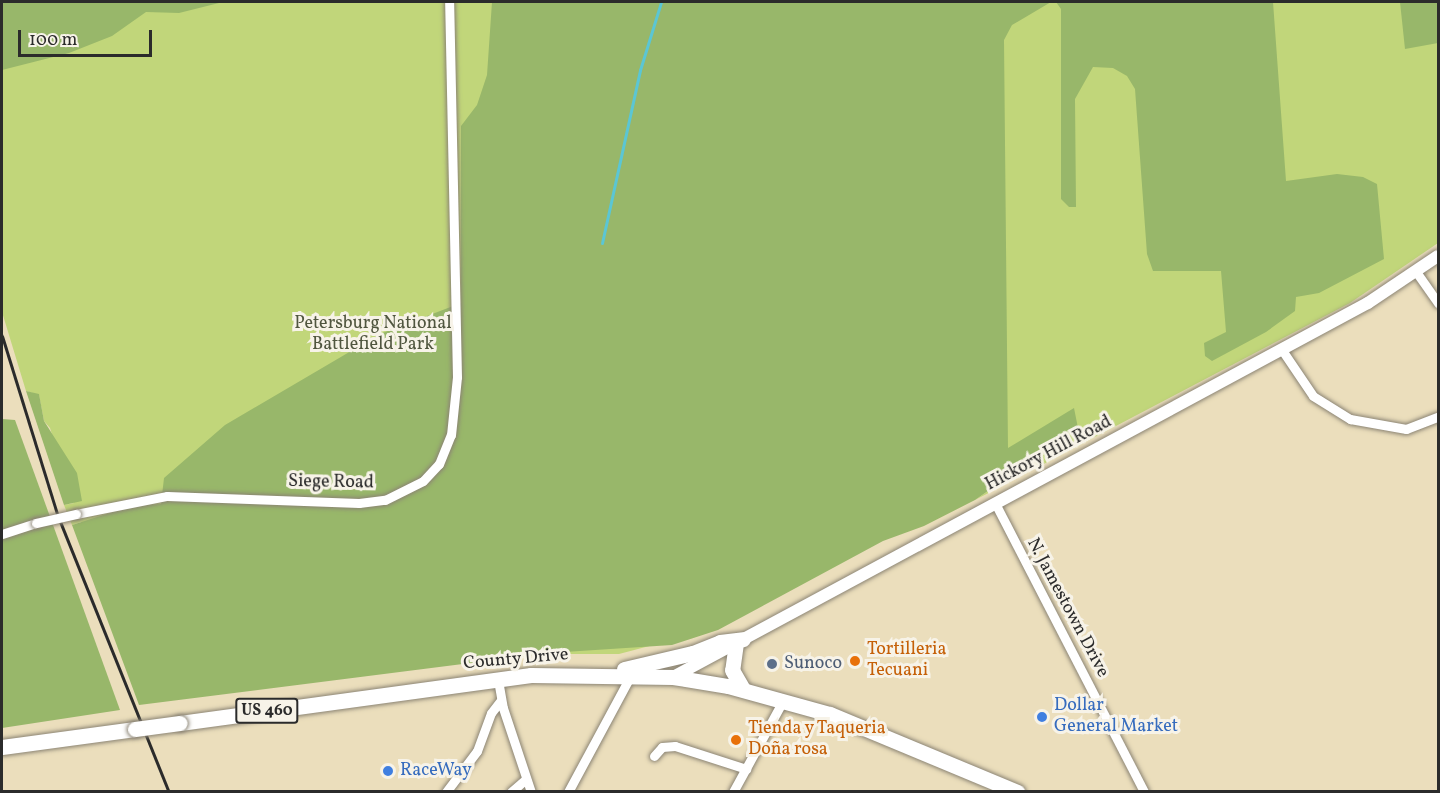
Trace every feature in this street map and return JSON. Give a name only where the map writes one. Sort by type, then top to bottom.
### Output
[{"type":"highway","points":[[603,674],[693,653],[720,642],[739,641],[732,670],[743,689]]},
{"type":"highway","name":"County Drive","points":[[2,747],[498,680],[603,674],[631,675],[673,677],[743,689],[784,699],[865,727],[1017,792]]},
{"type":"street","name":"Siege Road","points":[[2,534],[36,523],[167,496],[359,503],[385,500],[423,481],[439,464],[451,435],[457,377],[449,2]]},
{"type":"street","name":"Hickory Hill Road","points":[[673,677],[1282,350],[1417,273],[1438,256]]},
{"type":"street","points":[[1417,273],[1438,303]]},
{"type":"street","points":[[1282,350],[1313,396],[1350,419],[1406,429],[1438,417]]},
{"type":"street","name":"N. Jamestown Drive","points":[[995,503],[1144,792]]},
{"type":"street","points":[[568,792],[631,675]]},
{"type":"street","points":[[498,680],[501,700],[531,792]]},
{"type":"street","points":[[733,792],[784,699]]},
{"type":"street","points":[[446,792],[477,751],[491,713],[501,700]]},
{"type":"street","points":[[654,756],[662,747],[675,746],[746,769]]},
{"type":"street","points":[[511,792],[526,779]]},
{"type":"green space","name":"Petersburg National Battlefield Park","points":[[2,2],[1438,2],[1438,243],[1350,303],[975,500],[1043,453],[710,630],[619,654],[535,654],[81,522],[72,525],[64,505],[74,503],[50,428],[44,421],[39,395],[26,391],[2,312]]},
{"type":"green space","points":[[2,2],[223,2],[179,13],[146,12],[112,36],[69,53],[2,70]]},
{"type":"green space","points":[[492,2],[1051,2],[1012,25],[1004,40],[1008,448],[1074,408],[1078,428],[975,500],[924,526],[883,541],[718,630],[672,645],[549,653],[139,705],[72,525],[132,506],[161,504],[164,478],[225,425],[380,334],[461,303],[461,126],[477,105],[487,75]]},
{"type":"green space","points":[[1056,2],[1273,2],[1286,181],[1337,174],[1363,177],[1377,184],[1384,259],[1319,293],[1296,297],[1295,311],[1266,332],[1212,361],[1205,356],[1204,343],[1226,332],[1221,271],[1153,271],[1147,254],[1135,89],[1127,76],[1113,68],[1093,67],[1075,99],[1076,207],[1069,207],[1061,199],[1061,9]]},
{"type":"green space","points":[[1400,2],[1438,2],[1438,43],[1405,49]]},
{"type":"green space","points":[[26,391],[39,394],[44,421],[77,473],[82,501],[64,505]]},
{"type":"green space","points":[[2,419],[15,420],[120,710],[2,728]]},
{"type":"waterway","points":[[602,243],[640,70],[661,2]]},
{"type":"railway","points":[[2,336],[57,514],[169,792]]},
{"type":"place","name":"Tortilleria Tecuani","points":[[855,661]]},
{"type":"place","name":"Sunoco","points":[[772,664]]},
{"type":"place","name":"Dollar General Market","points":[[1042,717]]},
{"type":"place","name":"Tienda y Taqueria Doña rosa","points":[[736,740]]},
{"type":"place","name":"RaceWay","points":[[388,771]]}]
